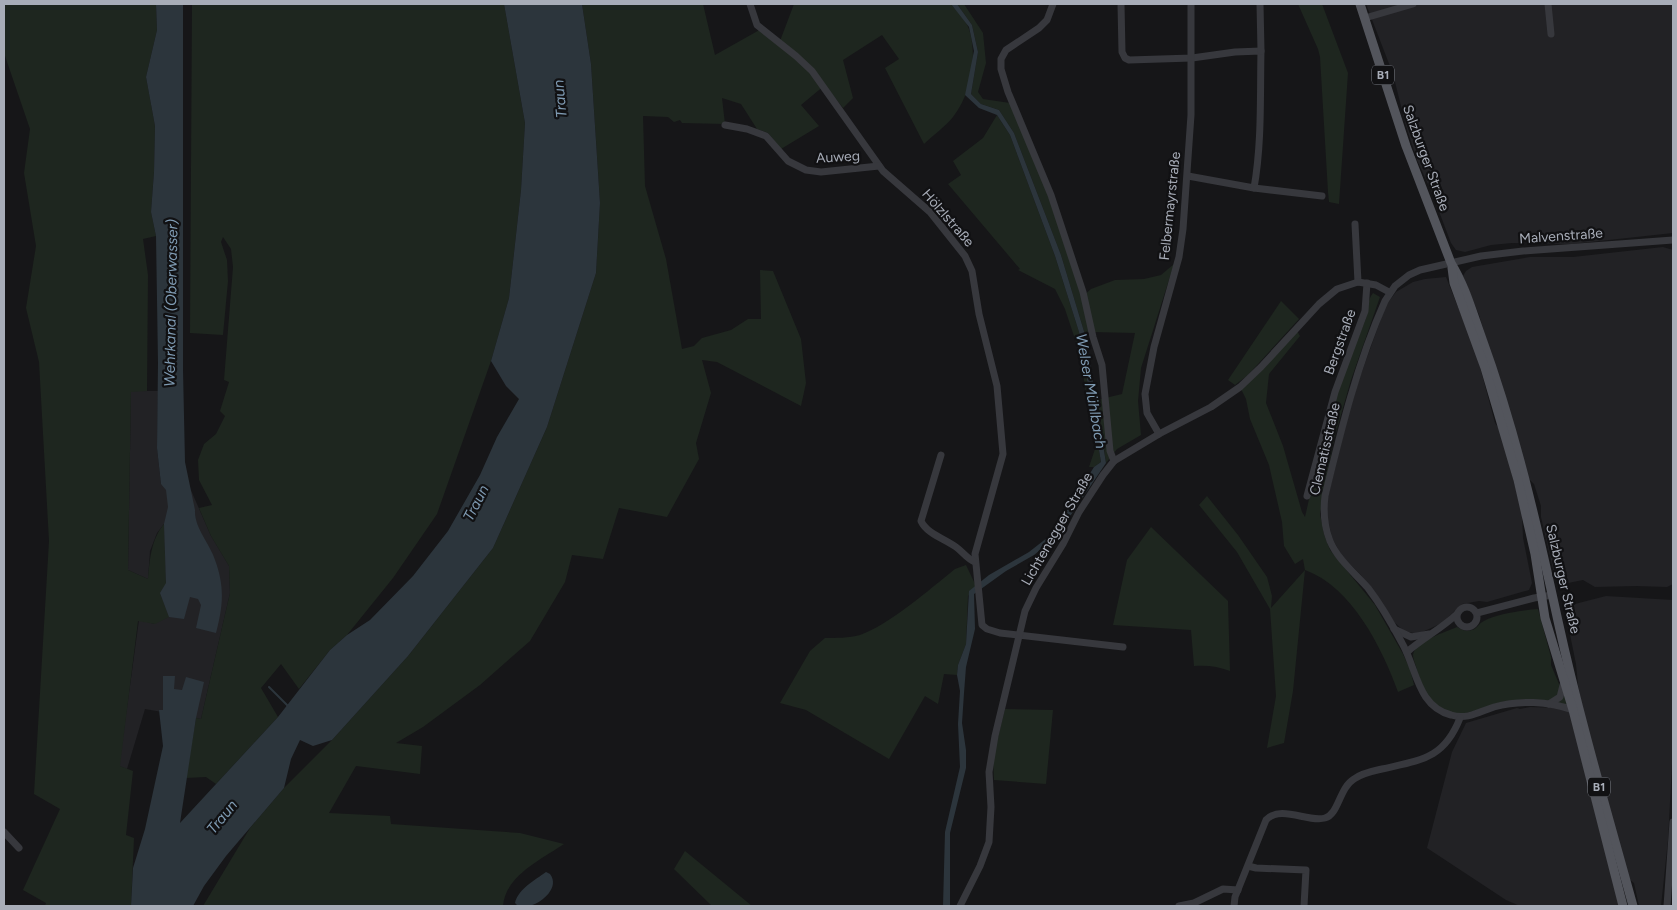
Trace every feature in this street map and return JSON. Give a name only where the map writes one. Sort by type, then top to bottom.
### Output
[{"type":"main road","name":"Salzburger Straße","points":[[1360,4],[1403,138],[1451,263],[1460,279],[1495,376],[1537,525],[1552,595],[1601,794],[1634,906]]},
{"type":"main road","name":"Salzburger Straße","points":[[1451,263],[1454,283],[1485,368],[1515,471],[1535,554],[1541,597],[1550,638],[1573,710],[1623,906]]},
{"type":"street","name":"Hölzlstraße","points":[[750,4],[757,25],[812,71],[879,166],[890,178],[930,212],[965,256],[974,278],[979,314],[997,386],[1003,454],[976,546],[975,562],[981,622],[984,627],[994,631],[1018,636]]},
{"type":"street","points":[[1054,4],[1047,20],[1039,28],[1006,50],[1001,59],[1001,69],[1008,92],[1051,195],[1083,292],[1093,337],[1102,365],[1110,455],[1114,460]]},
{"type":"street","points":[[1121,4],[1122,52],[1125,58],[1133,60],[1192,58],[1235,52],[1261,51]]},
{"type":"street","name":"Felbermayrstraße","points":[[1159,434],[1147,413],[1145,394],[1152,354],[1181,250],[1188,176],[1192,58],[1191,4]]},
{"type":"street","points":[[1254,188],[1257,173],[1260,118],[1260,4]]},
{"type":"street","points":[[1365,18],[1404,5],[1414,4]]},
{"type":"street","points":[[1548,4],[1550,34]]},
{"type":"street","name":"Auweg","points":[[724,125],[747,129],[766,136],[788,161],[811,171],[879,166]]},
{"type":"street","points":[[1188,176],[1254,188],[1322,196]]},
{"type":"street","points":[[1356,224],[1358,282]]},
{"type":"street","name":"Malvenstraße","points":[[1451,263],[1481,256],[1523,251],[1673,240]]},
{"type":"street","points":[[1389,292],[1409,275],[1420,270],[1451,263]]},
{"type":"street","name":"Lichtenegger Straße","points":[[960,906],[980,866],[989,842],[990,772],[994,736],[1025,611],[1079,512],[1103,475],[1114,460],[1211,407],[1240,387],[1319,304],[1337,289],[1358,282],[1376,285],[1389,292]]},
{"type":"street","name":"Bergstraße","points":[[1307,496],[1335,392],[1365,311],[1368,283]]},
{"type":"street","name":"Clematisstraße","points":[[1389,292],[1352,389],[1344,417],[1324,507],[1326,529],[1335,551],[1368,589],[1394,628],[1405,648],[1424,697],[1437,709],[1460,718]]},
{"type":"street","points":[[942,455],[921,521],[927,530],[957,548],[969,560],[975,562]]},
{"type":"street","points":[[1477,613],[1552,595]]},
{"type":"street","points":[[1443,628],[1462,607],[1471,607],[1477,613]]},
{"type":"street","points":[[1405,648],[1443,628],[1460,625],[1465,627],[1473,626],[1476,622],[1477,613]]},
{"type":"street","points":[[1457,614],[1460,625]]},
{"type":"street","points":[[1394,628],[1411,637],[1430,634]]},
{"type":"street","points":[[1018,636],[1073,640],[1123,647]]},
{"type":"street","points":[[1405,648],[1411,637]]},
{"type":"street","points":[[1549,704],[1560,697],[1564,680]]},
{"type":"street","points":[[1234,906],[1238,890],[1266,820],[1269,817],[1282,814],[1318,819],[1327,817],[1335,809],[1345,787],[1354,778],[1370,772],[1420,760],[1433,754],[1449,739],[1460,718],[1494,707],[1512,704],[1549,704],[1573,710]]},
{"type":"street","points":[[1671,906],[1667,906],[1673,822]]},
{"type":"street","points":[[4,832],[19,848]]},
{"type":"street","points":[[1248,866],[1306,870],[1304,906]]},
{"type":"street","points":[[1179,906],[1194,903],[1223,889],[1238,890]]},
{"type":"shaded area","points":[[4,4],[156,4],[157,30],[146,77],[155,126],[151,212],[156,236],[143,239],[148,275],[147,391],[131,392],[128,570],[148,579],[156,536],[164,524],[166,584],[160,593],[169,617],[155,624],[138,621],[120,766],[133,771],[126,835],[134,838],[131,906],[45,906],[46,903],[23,890],[60,809],[34,794],[49,541],[39,362],[26,308],[36,246],[24,173],[30,129],[4,53]]},
{"type":"shaded area","points":[[192,4],[504,4],[525,123],[521,190],[509,298],[491,361],[437,514],[393,578],[347,635],[330,650],[299,689],[281,664],[261,688],[278,717],[216,784],[206,777],[186,778],[196,718],[201,719],[230,593],[229,566],[211,536],[199,508],[212,505],[199,480],[198,460],[204,444],[216,434],[225,416],[220,411],[229,382],[224,380],[233,267],[231,249],[223,237],[221,242],[227,260],[228,281],[223,335],[190,333]]},
{"type":"shaded area","points":[[582,4],[703,4],[715,55],[763,28],[780,41],[794,4],[951,4],[964,19],[969,29],[973,51],[971,75],[964,97],[953,117],[924,144],[885,68],[899,59],[882,35],[843,60],[853,98],[843,108],[825,85],[801,105],[819,126],[781,149],[768,133],[757,129],[741,104],[722,98],[725,124],[682,123],[680,120],[674,122],[668,117],[643,116],[645,186],[666,259],[682,349],[694,346],[702,338],[731,330],[748,319],[761,319],[760,270],[773,271],[801,339],[806,383],[801,406],[717,362],[702,360],[711,393],[696,443],[699,459],[667,517],[619,508],[603,559],[572,555],[565,582],[530,641],[480,685],[423,727],[396,743],[422,746],[420,774],[356,766],[329,813],[390,816],[391,824],[520,833],[564,844],[517,877],[505,895],[503,906],[203,906],[250,828],[284,788],[332,740],[408,656],[493,548],[547,427],[596,273],[600,203],[591,64]]},
{"type":"shaded area","points":[[957,4],[964,4],[983,33],[986,63],[978,92],[983,99],[1010,103],[1046,189],[1082,297],[1091,289],[1115,280],[1144,279],[1161,275],[1174,264],[1141,368],[1138,401],[1141,435],[1117,449],[1106,463],[1097,400],[1122,394],[1135,333],[1092,332],[1086,338],[1061,255],[1014,133],[999,110],[981,104],[971,94],[978,52],[972,25]]},
{"type":"shaded area","points":[[1298,4],[1322,4],[1348,73],[1339,204],[1329,202],[1320,57]]},
{"type":"shaded area","points":[[1366,4],[1673,4],[1673,233],[1572,244],[1512,243],[1491,245],[1465,252],[1456,250],[1451,243],[1417,160],[1393,74]]},
{"type":"shaded area","points":[[997,115],[1010,135],[1055,256],[1079,332],[1101,462],[1094,467],[1089,467],[1096,446],[1080,354],[1065,309],[1055,289],[1018,270],[1020,269],[948,184],[961,175],[953,161],[983,138]]},
{"type":"shaded area","points":[[1663,247],[1673,250],[1673,584],[1667,587],[1595,587],[1583,580],[1563,584],[1558,581],[1553,569],[1541,517],[1541,506],[1534,484],[1528,478],[1479,315],[1463,276],[1472,267],[1530,257],[1573,257]]},
{"type":"shaded area","points":[[1446,277],[1476,352],[1495,423],[1501,431],[1522,514],[1523,538],[1532,583],[1529,590],[1487,602],[1479,601],[1462,604],[1442,623],[1418,634],[1404,631],[1394,622],[1361,575],[1342,556],[1333,540],[1326,505],[1347,420],[1361,374],[1386,305],[1396,292],[1413,282]]},
{"type":"shaded area","points":[[1373,293],[1380,297],[1351,380],[1334,439],[1320,514],[1330,550],[1375,605],[1403,654],[1410,669],[1414,685],[1398,692],[1374,639],[1351,604],[1322,578],[1305,570],[1303,559],[1295,564],[1284,546],[1282,522],[1269,465],[1250,419],[1246,399],[1241,389],[1297,331],[1300,336],[1269,374],[1266,403],[1283,446],[1305,517],[1336,392],[1366,318]]},
{"type":"shaded area","points":[[1281,301],[1299,319],[1248,375],[1235,385],[1228,380]]},
{"type":"shaded area","points":[[131,391],[158,391],[157,448],[161,484],[190,488],[211,536],[229,566],[230,593],[201,719],[145,709],[127,769],[119,766],[139,620],[155,624],[164,524],[157,533],[150,551],[148,579],[128,570]]},
{"type":"shaded area","points":[[1207,496],[1238,535],[1267,577],[1272,596],[1271,608],[1305,570],[1293,691],[1284,743],[1267,748],[1276,696],[1270,609],[1237,552],[1199,505]]},
{"type":"shaded area","points":[[1151,527],[1228,601],[1230,671],[1212,666],[1194,666],[1191,630],[1113,625],[1127,560]]},
{"type":"shaded area","points":[[966,565],[976,586],[968,596],[966,644],[958,665],[957,675],[944,674],[938,704],[925,696],[889,759],[806,710],[780,703],[810,651],[825,638],[851,637],[871,630],[909,606],[955,569]]},
{"type":"shaded area","points":[[1606,596],[1673,600],[1672,764],[1668,840],[1661,906],[1639,906],[1634,883],[1628,878],[1585,719],[1578,685],[1566,610],[1571,605]]},
{"type":"shaded area","points":[[1538,609],[1551,657],[1551,665],[1568,705],[1538,700],[1515,700],[1456,714],[1447,712],[1433,702],[1420,679],[1413,658],[1415,650],[1419,645],[1457,627],[1470,631],[1482,622],[1496,616]]},
{"type":"shaded area","points":[[1517,708],[1569,710],[1619,906],[1520,906],[1506,900],[1427,848],[1452,752],[1466,723]]},
{"type":"shaded area","points":[[1005,709],[1053,710],[1046,784],[994,780],[993,757]]},
{"type":"shaded area","points":[[685,851],[752,906],[712,906],[674,869]]},
{"type":"water","name":"Wehrkanal (Oberwasser)","points":[[156,4],[183,4],[183,370],[185,462],[195,517],[213,554],[222,588],[216,633],[196,628],[201,605],[198,599],[190,597],[184,619],[169,617],[160,593],[166,583],[164,524],[168,507],[166,490],[161,484],[157,448],[156,236],[151,212],[155,126],[146,77],[157,30]]},
{"type":"water","name":"Traun","points":[[504,4],[582,4],[591,64],[600,203],[596,273],[547,427],[493,548],[408,656],[332,740],[313,746],[300,740],[291,759],[284,788],[226,856],[204,886],[193,906],[131,906],[133,868],[145,829],[163,746],[159,710],[163,710],[163,676],[175,676],[174,689],[182,690],[186,677],[204,682],[196,718],[180,823],[278,717],[330,650],[347,635],[370,620],[413,576],[448,531],[480,475],[497,437],[519,399],[506,386],[491,361],[509,298],[521,190],[525,123]]},
{"type":"water","name":"Welser Mühlbach","points":[[951,4],[957,4],[972,25],[978,52],[971,94],[981,104],[999,110],[1014,133],[1061,255],[1086,338],[1106,463],[1056,537],[1034,555],[1006,571],[974,594],[975,629],[966,667],[962,723],[966,750],[966,768],[950,833],[950,906],[943,906],[945,832],[960,767],[958,724],[960,691],[957,675],[958,665],[966,644],[969,591],[989,575],[1029,552],[1052,534],[1094,467],[1101,462],[1079,332],[1055,256],[1010,135],[997,115],[979,108],[965,95],[974,51],[969,27]]},
{"type":"water","points":[[546,872],[553,879],[553,884],[545,898],[535,904],[518,906],[515,903],[520,893]]},
{"type":"waterway","points":[[269,687],[288,707]]}]
